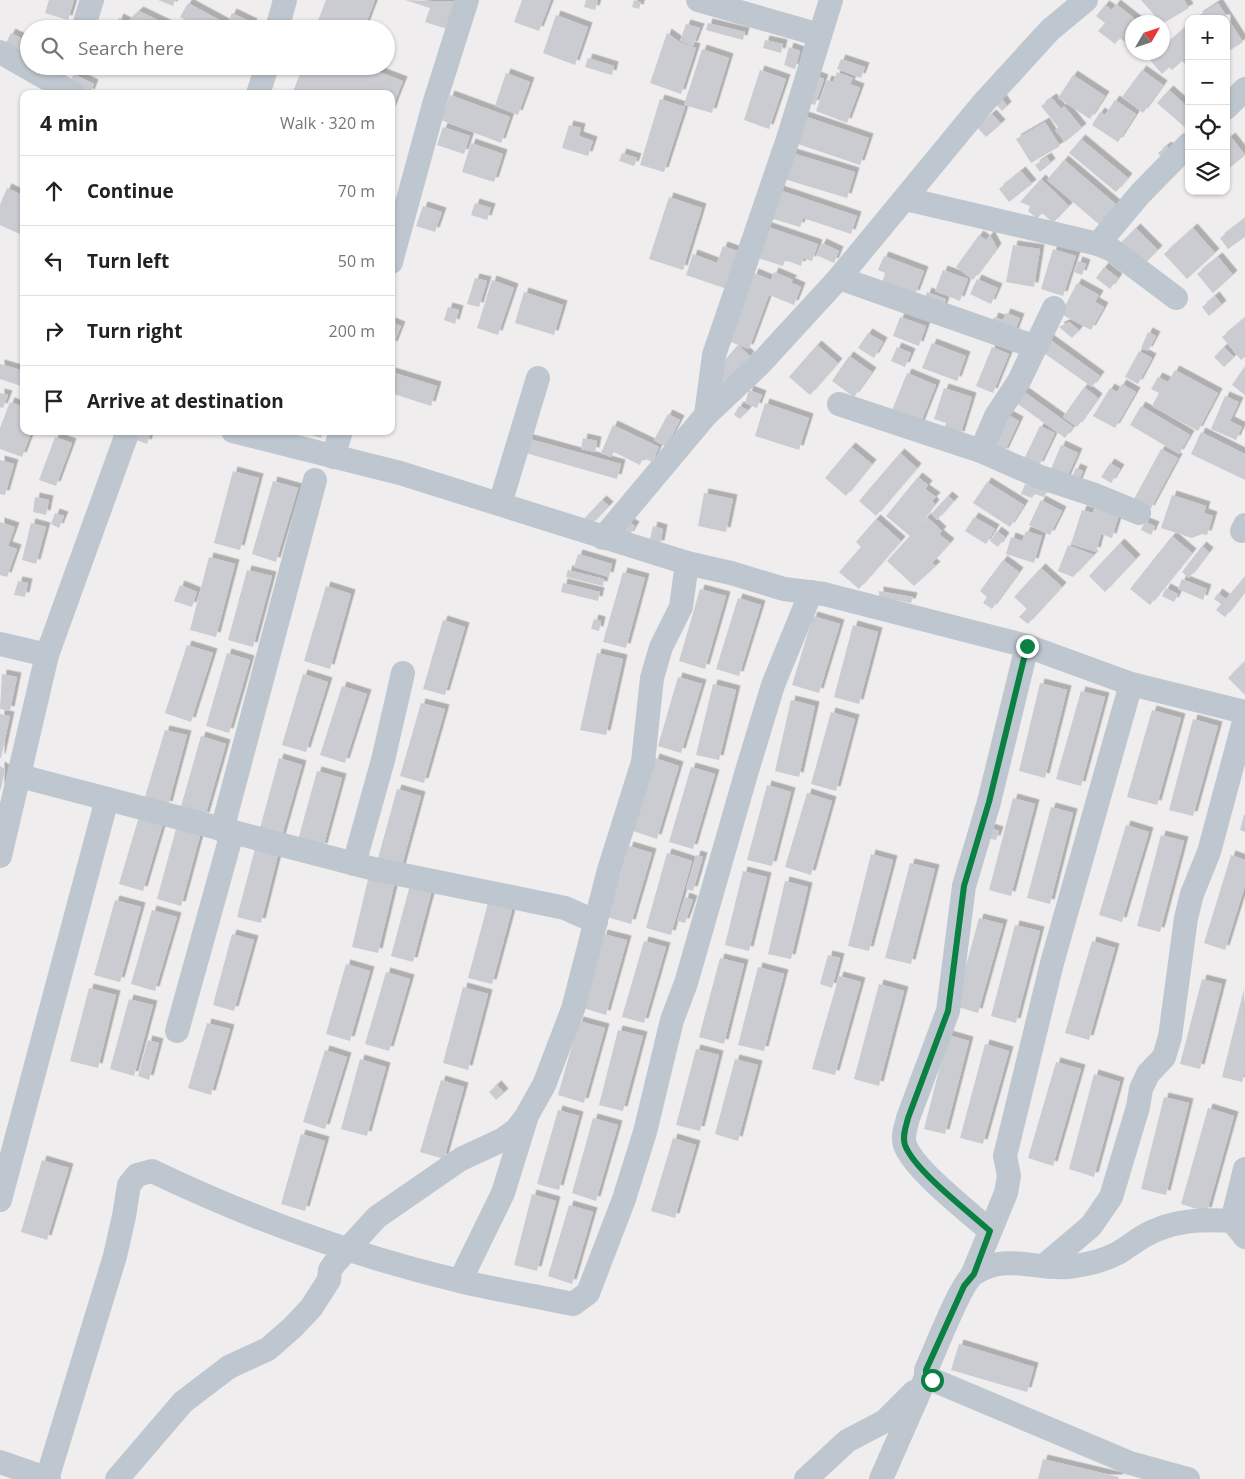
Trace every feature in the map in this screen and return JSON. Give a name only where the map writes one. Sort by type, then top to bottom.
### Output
[{"type":"street","points":[[86,20],[92,0]]},
{"type":"street","points":[[279,20],[285,0]]},
{"type":"street","points":[[395,247],[435,101],[467,0]]},
{"type":"street","points":[[698,0],[820,35]]},
{"type":"street","points":[[706,415],[714,356],[832,0]]},
{"type":"street","points":[[603,538],[706,415],[760,364],[839,278],[985,101],[1050,30],[1086,0]]},
{"type":"street","points":[[0,52],[20,61]]},
{"type":"street","points":[[52,75],[66,81]]},
{"type":"street","points":[[259,90],[264,75]]},
{"type":"street","points":[[1229,105],[1245,89]]},
{"type":"street","points":[[1098,244],[1140,194],[1185,148]]},
{"type":"street","points":[[906,199],[1098,244],[1112,250],[1176,298]]},
{"type":"street","points":[[839,278],[1036,347]]},
{"type":"street","points":[[981,451],[996,416],[1019,381],[1054,308]]},
{"type":"street","points":[[500,504],[538,378]]},
{"type":"street","points":[[840,404],[981,451],[1040,477],[1095,495],[1139,513]]},
{"type":"street","points":[[0,856],[47,655],[127,435]]},
{"type":"street","points":[[248,435],[400,473],[687,563],[1027,646],[1131,684],[1245,712]]},
{"type":"street","points":[[333,457],[340,435]]},
{"type":"street","points":[[177,1031],[315,480]]},
{"type":"street","points":[[117,1479],[183,1402],[229,1367],[268,1349],[292,1328],[311,1308],[329,1280],[330,1270],[334,1264],[377,1218],[461,1159],[502,1140],[516,1130],[526,1117],[544,1085],[573,1009],[609,870],[643,762],[652,678],[662,647],[681,606],[687,563]]},
{"type":"street","points":[[0,1462],[48,1479],[115,1256],[129,1184],[137,1175],[152,1171],[243,1211],[349,1249],[460,1281],[573,1304],[588,1294],[624,1199],[645,1132],[672,1020],[686,983],[713,882],[771,694],[811,592]]},
{"type":"street","points":[[0,644],[47,655]]},
{"type":"street","points":[[990,1231],[915,1161],[905,1145],[904,1135],[908,1118],[948,1011],[964,886],[989,802],[1027,646]]},
{"type":"street","points":[[354,864],[383,760],[403,673]]},
{"type":"street","points":[[882,1479],[926,1377],[926,1370],[964,1286],[974,1274],[1006,1194],[1009,1176],[1005,1156],[1052,963],[1131,684]]},
{"type":"street","points":[[1045,1265],[1091,1226],[1111,1197],[1138,1107],[1141,1089],[1148,1074],[1164,1057],[1170,1037],[1186,918],[1192,894],[1209,852],[1245,718]]},
{"type":"street","points":[[20,776],[354,864],[565,908],[596,922]]},
{"type":"street","points":[[0,1200],[108,800]]},
{"type":"street","points":[[460,1281],[503,1193],[526,1117]]},
{"type":"street","points":[[974,1274],[1000,1262],[1066,1267],[1104,1260],[1153,1231],[1172,1224],[1238,1229],[1245,1169]]},
{"type":"street","points":[[806,1479],[847,1441],[885,1421],[926,1377]]},
{"type":"street","points":[[926,1377],[1130,1464],[1188,1479]]},
{"type":"building","points":[[49,0],[74,0],[68,20],[45,13]]},
{"type":"building","points":[[158,0],[175,0],[173,6]]},
{"type":"building","points":[[326,0],[375,0],[367,20],[318,20]]},
{"type":"building","points":[[405,0],[458,2],[450,30],[425,22],[430,8]]},
{"type":"building","points":[[522,0],[551,0],[539,31],[514,22]]},
{"type":"building","points":[[586,0],[598,0],[595,10],[584,7]]},
{"type":"building","points":[[634,0],[641,2],[639,9],[632,7]]},
{"type":"building","points":[[1141,0],[1184,0],[1189,8],[1170,19],[1170,15],[1154,15]]},
{"type":"building","points":[[188,3],[219,20],[186,20],[180,17]]},
{"type":"building","points":[[1218,3],[1226,15],[1200,15]]},
{"type":"building","points":[[1116,4],[1130,15],[1125,15],[1125,42],[1120,38],[1115,44],[1098,31],[1105,23],[1096,16],[1105,5],[1112,10]]},
{"type":"building","points":[[139,11],[158,20],[129,20]]},
{"type":"building","points":[[232,13],[247,20],[229,20]]},
{"type":"building","points":[[556,15],[588,27],[575,65],[543,53]]},
{"type":"building","points":[[1230,22],[1243,42],[1230,50]]},
{"type":"building","points":[[708,23],[745,32],[743,40],[706,30]]},
{"type":"building","points":[[686,24],[700,28],[693,46],[680,41]]},
{"type":"building","points":[[1185,28],[1185,64],[1182,61],[1172,70],[1169,67],[1162,74],[1150,60],[1170,60],[1170,41]]},
{"type":"building","points":[[11,33],[20,38],[20,55],[4,47]]},
{"type":"building","points":[[667,33],[681,43],[696,48],[681,94],[650,83]]},
{"type":"building","points":[[765,40],[783,44],[781,53],[763,48]]},
{"type":"building","points":[[789,47],[800,51],[795,69],[784,65]]},
{"type":"building","points":[[702,49],[729,58],[712,113],[684,105]]},
{"type":"building","points":[[588,58],[614,66],[612,75],[585,67]]},
{"type":"building","points":[[841,59],[865,67],[861,78],[837,69]]},
{"type":"building","points":[[760,70],[786,79],[769,129],[744,120]]},
{"type":"building","points":[[1142,70],[1163,85],[1143,113],[1122,97]]},
{"type":"building","points":[[837,72],[853,78],[850,84],[860,88],[847,123],[816,111],[827,80],[833,82]]},
{"type":"building","points":[[506,73],[530,82],[518,115],[495,106]]},
{"type":"building","points":[[811,74],[824,79],[815,105],[802,100]]},
{"type":"building","points":[[73,75],[76,75],[94,84],[92,90],[82,90],[69,83]]},
{"type":"building","points":[[299,75],[387,75],[403,81],[395,101],[395,90],[294,90]]},
{"type":"building","points":[[1073,75],[1105,96],[1090,119],[1058,98]]},
{"type":"building","points":[[1169,90],[1185,104],[1185,128],[1157,103]]},
{"type":"building","points":[[998,93],[1007,106],[1002,111],[991,98]]},
{"type":"building","points":[[450,95],[510,117],[501,143],[441,120]]},
{"type":"building","points":[[1052,98],[1061,109],[1064,106],[1082,128],[1065,142],[1055,130],[1058,127],[1041,106]]},
{"type":"building","points":[[660,99],[685,107],[664,172],[640,165]]},
{"type":"building","points":[[1115,100],[1136,114],[1118,142],[1092,125],[1100,112],[1105,115]]},
{"type":"building","points":[[992,114],[1001,124],[986,137],[977,127]]},
{"type":"building","points":[[804,116],[869,138],[860,165],[795,143]]},
{"type":"building","points":[[1045,122],[1060,146],[1031,163],[1016,139]]},
{"type":"building","points":[[569,125],[581,128],[579,136],[593,141],[588,156],[562,148]]},
{"type":"building","points":[[443,127],[470,136],[464,154],[437,145]]},
{"type":"building","points":[[1230,138],[1245,155],[1230,168],[1230,150]]},
{"type":"building","points":[[1081,139],[1128,178],[1116,192],[1069,153]]},
{"type":"building","points":[[471,143],[503,154],[494,182],[462,172]]},
{"type":"building","points":[[1167,146],[1174,154],[1165,161],[1158,153]]},
{"type":"building","points":[[622,153],[637,158],[634,166],[619,161]]},
{"type":"building","points":[[792,153],[855,172],[847,198],[784,179]]},
{"type":"building","points":[[1047,157],[1051,163],[1040,172],[1035,165]]},
{"type":"building","points":[[1064,160],[1118,206],[1101,226],[1047,180]]},
{"type":"building","points":[[1021,171],[1032,184],[1009,202],[999,189]]},
{"type":"building","points":[[1041,179],[1069,206],[1053,223],[1042,213],[1037,219],[1028,211],[1030,206],[1020,202]]},
{"type":"building","points":[[7,188],[20,194],[20,234],[0,225],[0,205]]},
{"type":"building","points":[[779,190],[857,216],[851,234],[803,218],[800,227],[770,218]]},
{"type":"building","points":[[669,197],[702,208],[683,270],[649,259]]},
{"type":"building","points":[[475,203],[491,208],[487,220],[471,215]]},
{"type":"building","points":[[423,206],[442,212],[435,232],[416,226]]},
{"type":"building","points":[[1245,219],[1245,237],[1228,249],[1220,238]]},
{"type":"building","points":[[765,226],[818,244],[812,261],[803,258],[801,266],[785,260],[783,266],[755,257]]},
{"type":"building","points":[[1136,228],[1158,250],[1140,268],[1118,246]]},
{"type":"building","points":[[1193,228],[1215,253],[1187,279],[1164,254]]},
{"type":"building","points":[[979,235],[986,240],[990,235],[997,248],[973,280],[956,267]]},
{"type":"building","points":[[822,243],[839,251],[834,263],[816,255]]},
{"type":"building","points":[[1013,245],[1040,249],[1034,287],[1006,282]]},
{"type":"building","points":[[723,246],[740,252],[727,289],[686,275],[693,254],[717,263]]},
{"type":"building","points":[[1053,249],[1076,256],[1063,296],[1041,289]]},
{"type":"building","points":[[884,256],[924,271],[915,295],[882,283],[885,273],[878,270]]},
{"type":"building","points":[[1218,257],[1233,275],[1213,293],[1197,274]]},
{"type":"building","points":[[1078,261],[1086,264],[1082,275],[1074,272]]},
{"type":"building","points":[[1104,267],[1118,278],[1110,289],[1096,278]]},
{"type":"building","points":[[943,270],[968,279],[960,301],[935,291]]},
{"type":"building","points":[[774,272],[793,280],[790,282],[801,287],[794,305],[769,295],[749,349],[728,341],[754,273],[771,280]]},
{"type":"building","points":[[475,278],[487,281],[479,307],[467,304]]},
{"type":"building","points":[[977,279],[998,288],[991,304],[970,294]]},
{"type":"building","points":[[492,280],[514,288],[498,335],[477,328]]},
{"type":"building","points":[[1077,283],[1099,295],[1095,302],[1104,307],[1091,330],[1061,314]]},
{"type":"building","points":[[524,292],[563,305],[554,335],[515,323]]},
{"type":"building","points":[[927,292],[946,299],[942,310],[923,303]]},
{"type":"building","points":[[1215,296],[1222,305],[1209,316],[1202,307]]},
{"type":"building","points":[[448,307],[459,310],[455,324],[444,320]]},
{"type":"building","points":[[1006,313],[1020,318],[1013,336],[990,327],[994,317],[1003,320]]},
{"type":"building","points":[[900,317],[926,326],[919,346],[893,336]]},
{"type":"building","points":[[1245,318],[1245,357],[1241,360],[1222,337]]},
{"type":"building","points":[[1069,322],[1079,330],[1072,338],[1059,327]]},
{"type":"building","points":[[395,324],[401,326],[395,341]]},
{"type":"building","points":[[1148,332],[1156,336],[1148,351],[1141,348]]},
{"type":"building","points":[[868,333],[883,342],[874,358],[858,348]]},
{"type":"building","points":[[1049,339],[1100,376],[1092,387],[1041,351]]},
{"type":"building","points":[[932,343],[966,356],[957,381],[922,368]]},
{"type":"building","points":[[738,345],[750,356],[720,391],[718,368]]},
{"type":"building","points":[[817,345],[838,363],[810,395],[789,377]]},
{"type":"building","points":[[897,347],[911,353],[905,367],[891,361]]},
{"type":"building","points":[[992,347],[1009,354],[993,393],[976,386]]},
{"type":"building","points":[[1224,347],[1234,357],[1224,367],[1214,357]]},
{"type":"building","points":[[1139,351],[1152,358],[1138,384],[1125,377]]},
{"type":"building","points":[[849,356],[872,372],[854,397],[832,381]]},
{"type":"building","points":[[0,364],[20,370],[20,386],[0,379]]},
{"type":"building","points":[[1245,366],[1245,395],[1232,385]]},
{"type":"building","points":[[1175,370],[1218,393],[1198,431],[1152,406],[1159,393],[1151,389],[1158,377],[1168,382]]},
{"type":"building","points":[[395,373],[437,386],[431,406],[395,394]]},
{"type":"building","points":[[907,373],[936,385],[920,425],[891,413]]},
{"type":"building","points":[[1122,384],[1136,392],[1115,428],[1093,416],[1110,388],[1117,392]]},
{"type":"building","points":[[1084,387],[1098,398],[1077,427],[1063,417]]},
{"type":"building","points":[[944,388],[972,397],[960,436],[944,431],[946,423],[934,419]]},
{"type":"building","points":[[749,390],[762,395],[757,408],[745,403]]},
{"type":"building","points":[[1023,391],[1073,427],[1065,438],[1015,402]]},
{"type":"building","points":[[0,393],[8,395],[3,408],[0,407]]},
{"type":"building","points":[[1225,396],[1239,402],[1230,421],[1242,427],[1236,440],[1211,429]]},
{"type":"building","points":[[10,402],[20,406],[20,435],[30,435],[22,457],[0,449],[0,428]]},
{"type":"building","points":[[765,403],[809,418],[799,450],[755,436]]},
{"type":"building","points":[[739,406],[748,410],[740,419],[734,415]]},
{"type":"building","points":[[1141,406],[1190,435],[1179,454],[1130,425]]},
{"type":"building","points":[[1004,413],[1019,421],[1004,453],[989,446]]},
{"type":"building","points":[[668,414],[680,420],[666,447],[654,440]]},
{"type":"building","points":[[613,425],[659,447],[652,462],[643,458],[640,465],[614,452],[611,457],[601,453]]},
{"type":"building","points":[[1040,426],[1055,433],[1039,466],[1024,459]]},
{"type":"building","points":[[1201,432],[1245,454],[1245,480],[1191,454]]},
{"type":"building","points":[[132,435],[150,435],[147,444],[131,438]]},
{"type":"building","points":[[55,437],[72,443],[56,486],[39,480]]},
{"type":"building","points":[[526,438],[621,464],[617,479],[522,452]]},
{"type":"building","points":[[583,438],[597,441],[595,452],[581,449]]},
{"type":"building","points":[[1061,445],[1078,453],[1065,482],[1049,474]]},
{"type":"building","points":[[851,447],[872,464],[846,496],[825,478]]},
{"type":"building","points":[[1161,449],[1178,458],[1150,510],[1133,501]]},
{"type":"building","points":[[900,453],[917,468],[876,516],[859,501]]},
{"type":"building","points":[[0,460],[14,464],[5,495],[0,494]]},
{"type":"building","points":[[1110,463],[1120,469],[1111,483],[1101,477]]},
{"type":"building","points":[[1076,468],[1083,471],[1077,485],[1069,482]]},
{"type":"building","points":[[233,471],[259,478],[240,550],[214,543]]},
{"type":"building","points":[[918,477],[928,485],[925,489],[936,497],[932,501],[935,504],[913,532],[927,517],[942,531],[939,534],[950,543],[932,563],[936,566],[914,586],[887,561],[910,536],[886,516]]},
{"type":"building","points":[[273,481],[298,488],[276,562],[252,554]]},
{"type":"building","points":[[987,482],[1024,505],[1010,527],[973,503]]},
{"type":"building","points":[[1025,484],[1047,492],[1044,497],[1035,494],[1032,498],[1021,494]]},
{"type":"building","points":[[704,493],[733,499],[726,532],[698,526]]},
{"type":"building","points":[[1172,495],[1206,506],[1204,513],[1213,516],[1207,535],[1202,534],[1192,538],[1161,528]]},
{"type":"building","points":[[948,496],[954,501],[937,520],[931,514]]},
{"type":"building","points":[[35,497],[49,500],[46,515],[33,512]]},
{"type":"building","points":[[602,500],[609,506],[592,524],[583,520]]},
{"type":"building","points":[[1041,500],[1062,511],[1050,535],[1029,525]]},
{"type":"building","points":[[1095,506],[1119,515],[1112,538],[1101,534],[1096,552],[1071,544],[1082,510],[1093,513]]},
{"type":"building","points":[[55,513],[64,516],[59,528],[51,524]]},
{"type":"building","points":[[974,517],[995,529],[986,544],[965,531]]},
{"type":"building","points":[[876,519],[901,541],[859,589],[839,572],[861,547],[856,542]]},
{"type":"building","points":[[625,520],[635,526],[629,536],[619,530]]},
{"type":"building","points":[[0,522],[15,527],[8,546],[17,549],[7,577],[0,575]]},
{"type":"building","points":[[1145,522],[1155,526],[1151,535],[1141,530]]},
{"type":"building","points":[[31,523],[46,527],[36,564],[22,560]]},
{"type":"building","points":[[653,526],[663,529],[660,545],[649,543]]},
{"type":"building","points":[[997,531],[1005,537],[998,547],[990,541]]},
{"type":"building","points":[[1026,531],[1042,536],[1034,563],[1006,554],[1011,537],[1022,541]]},
{"type":"building","points":[[1172,536],[1192,553],[1150,605],[1130,589]]},
{"type":"building","points":[[1120,543],[1136,559],[1105,592],[1089,576]]},
{"type":"building","points":[[1068,545],[1094,555],[1073,577],[1058,571]]},
{"type":"building","points":[[1202,546],[1209,552],[1189,578],[1182,572]]},
{"type":"building","points":[[578,554],[612,564],[609,577],[574,567]]},
{"type":"building","points":[[209,557],[235,564],[216,637],[190,630]]},
{"type":"building","points":[[1003,560],[1019,572],[992,609],[983,603],[987,597],[980,591]]},
{"type":"building","points":[[1041,568],[1062,587],[1028,624],[1019,617],[1027,609],[1014,597]]},
{"type":"building","points":[[247,570],[272,576],[253,647],[228,640]]},
{"type":"building","points":[[568,570],[604,579],[603,586],[566,577]]},
{"type":"building","points":[[623,572],[645,578],[626,648],[603,642]]},
{"type":"building","points":[[1245,576],[1245,591],[1225,617],[1216,610],[1221,604],[1214,599],[1218,593],[1226,599]]},
{"type":"building","points":[[1182,579],[1207,589],[1203,600],[1178,589]]},
{"type":"building","points":[[18,581],[28,583],[25,597],[14,595]]},
{"type":"building","points":[[563,583],[600,592],[598,601],[561,592]]},
{"type":"building","points":[[180,585],[197,592],[192,607],[174,601]]},
{"type":"building","points":[[326,586],[351,594],[330,669],[304,661]]},
{"type":"building","points":[[1166,588],[1178,594],[1174,602],[1162,596]]},
{"type":"building","points":[[700,589],[726,596],[705,669],[679,661]]},
{"type":"building","points":[[879,591],[913,597],[911,603],[879,597]]},
{"type":"building","points":[[738,598],[761,605],[739,676],[716,669]]},
{"type":"building","points":[[813,616],[840,624],[819,693],[792,685]]},
{"type":"building","points":[[594,619],[601,621],[599,631],[591,629]]},
{"type":"building","points":[[443,620],[465,627],[445,695],[423,689]]},
{"type":"building","points":[[853,625],[878,632],[859,704],[834,697]]},
{"type":"building","points":[[187,645],[213,653],[191,722],[165,713]]},
{"type":"building","points":[[227,653],[250,660],[229,733],[206,726]]},
{"type":"building","points":[[597,653],[623,659],[606,735],[580,730]]},
{"type":"building","points":[[1245,661],[1245,695],[1228,678]]},
{"type":"building","points":[[2,674],[17,677],[10,711],[0,709]]},
{"type":"building","points":[[303,674],[328,682],[306,752],[282,745]]},
{"type":"building","points":[[678,677],[702,684],[681,753],[658,746]]},
{"type":"building","points":[[1040,683],[1067,690],[1045,778],[1019,771]]},
{"type":"building","points":[[713,684],[736,690],[719,760],[696,755]]},
{"type":"building","points":[[342,686],[367,694],[345,763],[320,755]]},
{"type":"building","points":[[1081,691],[1105,697],[1081,786],[1056,779]]},
{"type":"building","points":[[791,700],[815,706],[799,777],[775,771]]},
{"type":"building","points":[[421,703],[445,709],[424,783],[400,776]]},
{"type":"building","points":[[1152,710],[1181,718],[1157,805],[1127,797]]},
{"type":"building","points":[[831,712],[855,719],[836,791],[811,784]]},
{"type":"building","points":[[0,714],[10,716],[1,758],[0,758]]},
{"type":"building","points":[[1193,719],[1218,726],[1193,816],[1169,810]]},
{"type":"building","points":[[165,730],[187,735],[168,806],[144,800]]},
{"type":"building","points":[[201,736],[226,744],[205,817],[180,810]]},
{"type":"building","points":[[279,758],[302,765],[281,839],[259,832]]},
{"type":"building","points":[[655,758],[679,766],[657,839],[633,831]]},
{"type":"building","points":[[0,766],[5,769],[1,789],[0,789]]},
{"type":"building","points":[[691,767],[715,774],[693,849],[669,842]]},
{"type":"building","points":[[317,771],[342,778],[323,848],[298,840]]},
{"type":"building","points":[[767,785],[791,792],[772,866],[747,860]]},
{"type":"building","points":[[397,789],[421,796],[401,869],[377,862]]},
{"type":"building","points":[[807,793],[832,801],[811,875],[785,867]]},
{"type":"building","points":[[1013,798],[1035,804],[1011,896],[989,890]]},
{"type":"building","points":[[1051,807],[1073,813],[1050,904],[1027,898]]},
{"type":"building","points":[[140,813],[164,820],[143,891],[119,884]]},
{"type":"building","points":[[1245,815],[1245,832],[1240,830]]},
{"type":"building","points":[[177,825],[201,832],[181,906],[157,899]]},
{"type":"building","points":[[1126,825],[1149,832],[1122,922],[1099,915]]},
{"type":"building","points":[[990,828],[999,831],[996,840],[987,838]]},
{"type":"building","points":[[1161,835],[1184,841],[1160,932],[1137,926]]},
{"type":"building","points":[[256,845],[279,851],[261,923],[237,917]]},
{"type":"building","points":[[629,846],[652,853],[631,924],[607,917]]},
{"type":"building","points":[[667,853],[692,861],[671,935],[646,928]]},
{"type":"building","points":[[871,854],[893,860],[869,951],[848,946]]},
{"type":"building","points":[[696,855],[703,857],[693,891],[686,889]]},
{"type":"building","points":[[1231,855],[1245,860],[1245,886],[1225,950],[1204,943]]},
{"type":"building","points":[[910,863],[935,869],[911,964],[885,958]]},
{"type":"building","points":[[743,871],[767,877],[749,951],[725,945]]},
{"type":"building","points":[[369,875],[395,882],[378,953],[352,947]]},
{"type":"building","points":[[785,881],[808,887],[791,959],[768,954]]},
{"type":"building","points":[[410,885],[432,890],[413,962],[391,956]]},
{"type":"building","points":[[685,897],[693,900],[685,923],[677,921]]},
{"type":"building","points":[[115,900],[141,907],[120,982],[94,975]]},
{"type":"building","points":[[488,903],[512,910],[492,984],[468,978]]},
{"type":"building","points":[[152,910],[177,917],[155,991],[131,984]]},
{"type":"building","points":[[979,918],[1003,924],[978,1013],[955,1006]]},
{"type":"building","points":[[1015,925],[1040,931],[1016,1023],[991,1016]]},
{"type":"building","points":[[232,934],[254,940],[234,1011],[213,1005]]},
{"type":"building","points":[[603,934],[627,940],[606,1015],[583,1008]]},
{"type":"building","points":[[644,941],[666,947],[644,1023],[622,1017]]},
{"type":"building","points":[[1092,941],[1115,948],[1089,1040],[1065,1033]]},
{"type":"building","points":[[828,955],[840,958],[832,988],[820,984]]},
{"type":"building","points":[[720,958],[744,964],[724,1044],[699,1037]]},
{"type":"building","points":[[346,964],[370,971],[350,1041],[326,1034]]},
{"type":"building","points":[[758,967],[784,974],[764,1051],[738,1045]]},
{"type":"building","points":[[386,972],[410,979],[389,1051],[365,1044]]},
{"type":"building","points":[[839,976],[861,982],[835,1075],[812,1069]]},
{"type":"building","points":[[1202,979],[1222,984],[1200,1069],[1180,1064]]},
{"type":"building","points":[[879,984],[904,991],[879,1086],[854,1079]]},
{"type":"building","points":[[463,987],[488,994],[468,1070],[443,1063]]},
{"type":"building","points":[[89,988],[116,995],[98,1068],[70,1061]]},
{"type":"building","points":[[1244,989],[1245,1071],[1242,1082],[1222,1077]]},
{"type":"building","points":[[129,999],[153,1005],[134,1076],[110,1069]]},
{"type":"building","points":[[579,1021],[605,1028],[584,1103],[558,1095]]},
{"type":"building","points":[[207,1023],[230,1029],[211,1095],[188,1088]]},
{"type":"building","points":[[618,1030],[643,1036],[623,1111],[599,1105]]},
{"type":"building","points":[[948,1035],[969,1041],[945,1134],[924,1129]]},
{"type":"building","points":[[148,1040],[159,1043],[149,1080],[138,1076]]},
{"type":"building","points":[[985,1044],[1009,1051],[983,1144],[960,1138]]},
{"type":"building","points":[[696,1049],[719,1055],[700,1131],[676,1125]]},
{"type":"building","points":[[325,1050],[347,1057],[325,1129],[303,1122]]},
{"type":"building","points":[[360,1059],[386,1067],[367,1136],[341,1129]]},
{"type":"building","points":[[735,1059],[758,1065],[738,1141],[715,1134]]},
{"type":"building","points":[[1056,1062],[1081,1069],[1053,1166],[1028,1158]]},
{"type":"building","points":[[1094,1074],[1120,1082],[1094,1177],[1069,1169]]},
{"type":"building","points":[[441,1080],[464,1087],[444,1159],[420,1152]]},
{"type":"building","points":[[497,1085],[504,1093],[496,1100],[489,1092]]},
{"type":"building","points":[[1164,1097],[1189,1103],[1166,1195],[1141,1189]]},
{"type":"building","points":[[1208,1108],[1234,1116],[1207,1212],[1181,1204]]},
{"type":"building","points":[[558,1110],[579,1116],[559,1190],[537,1184]]},
{"type":"building","points":[[593,1118],[618,1125],[596,1201],[572,1193]]},
{"type":"building","points":[[301,1134],[325,1141],[305,1211],[281,1204]]},
{"type":"building","points":[[673,1138],[696,1145],[675,1218],[651,1211]]},
{"type":"building","points":[[42,1160],[69,1168],[47,1240],[21,1232]]},
{"type":"building","points":[[532,1194],[556,1201],[537,1271],[514,1265]]},
{"type":"building","points":[[569,1205],[593,1212],[572,1284],[548,1276]]},
{"type":"building","points":[[959,1344],[1034,1367],[1027,1392],[951,1370]]},
{"type":"building","points":[[1043,1459],[1119,1477],[1118,1479],[1038,1479]]},
{"type":"route","points":[[932,1380],[926,1377],[926,1370],[964,1286],[974,1274],[990,1231],[915,1161],[905,1145],[904,1135],[908,1118],[948,1011],[964,886],[989,802],[1027,646]]}]
